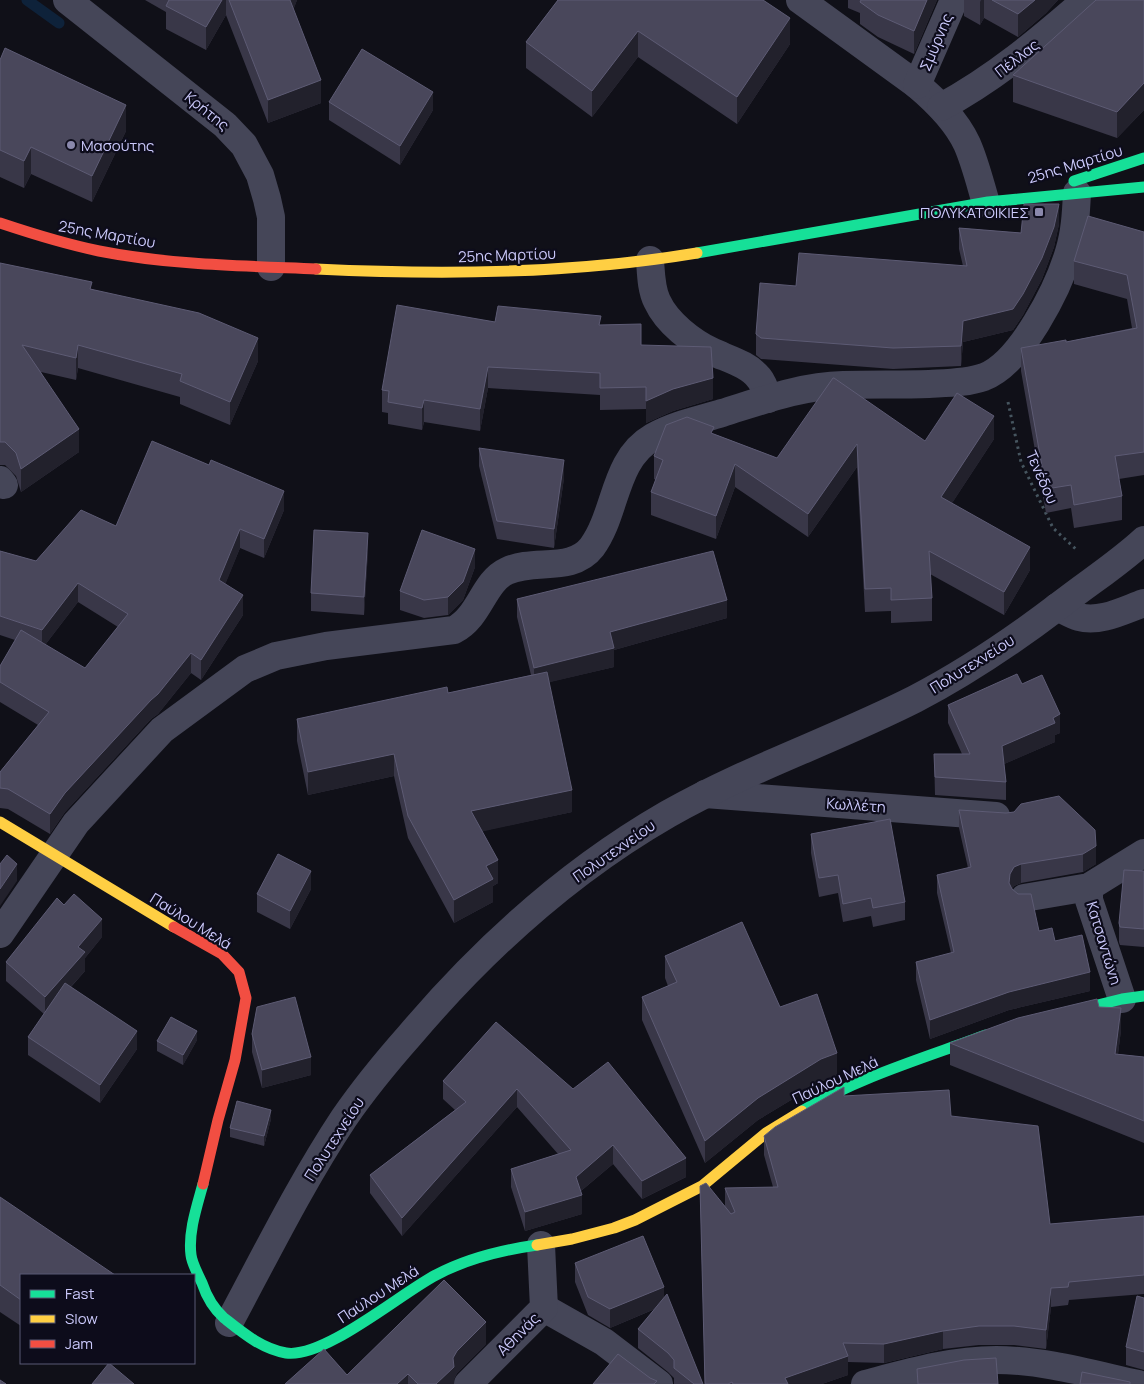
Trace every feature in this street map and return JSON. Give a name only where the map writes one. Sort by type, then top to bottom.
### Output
[{"type":"street","name":"Κρήτης","points":[[67,0],[226,125],[244,145],[260,175],[271,217],[271,267]]},
{"type":"street","points":[[800,0],[918,85],[954,122],[967,145],[986,202]]},
{"type":"street","name":"Σμύρνης","points":[[918,85],[954,0]]},
{"type":"street","name":"Πέλλας","points":[[941,108],[998,73],[1049,33],[1086,0]]},
{"type":"street","name":"25ης Μαρτίου","points":[[1015,199],[1144,158]]},
{"type":"street","name":"25ης Μαρτίου","points":[[0,223],[56,240],[110,252],[214,264],[352,271],[449,272],[555,268],[650,260],[740,246],[986,202],[1144,186]]},
{"type":"street","points":[[0,934],[76,823],[162,730],[245,669],[276,656],[326,646],[445,632],[462,626],[473,614],[492,584],[506,571],[569,561],[584,555],[601,531],[625,467],[632,456],[641,445],[666,430],[797,391],[826,386],[901,385],[967,381],[985,376],[1001,367],[1012,357],[1030,333],[1044,310],[1063,269],[1073,238],[1077,193]]},
{"type":"street","points":[[650,260],[654,295],[661,309],[683,332],[697,343],[755,374],[763,383],[768,399]]},
{"type":"street","name":"Πολυτεχνείου","points":[[230,1323],[318,1160],[345,1116],[423,1019],[467,970],[506,932],[553,894],[613,850],[665,816],[704,794],[841,734],[956,678],[995,653],[1103,574],[1144,540]]},
{"type":"street","points":[[1057,607],[1078,617],[1088,619],[1111,615],[1144,603]]},
{"type":"street","name":"Κωλλέτη","points":[[704,794],[1007,816]]},
{"type":"street","name":"Παύλου Μελά","points":[[0,822],[222,954],[239,972],[246,998],[237,1051],[202,1185],[191,1245],[191,1256],[205,1292],[220,1314],[247,1336],[287,1353],[304,1352],[344,1334],[401,1296],[453,1266],[487,1254],[542,1245],[614,1228],[635,1220],[702,1186],[766,1133],[829,1096],[884,1072],[995,1032]]},
{"type":"street","name":"Κατσαντώνη","points":[[1024,898],[1089,886],[1144,853]]},
{"type":"street","name":"Κατσαντώνη","points":[[1089,886],[1089,900],[1133,998]]},
{"type":"street","points":[[1050,1017],[1133,998]]},
{"type":"street","name":"Αθηνάς","points":[[468,1384],[544,1308],[542,1245]]},
{"type":"street","points":[[544,1308],[604,1342],[659,1384]]},
{"type":"street","points":[[865,1384],[958,1363],[996,1360],[1019,1361],[1056,1367],[1138,1384]]},
{"type":"path","name":"Τενέδου","points":[[1001,367],[1020,462],[1053,528],[1103,574]]},
{"type":"building","points":[[169,0],[222,0],[206,27],[166,6]]},
{"type":"building","points":[[229,0],[290,0],[321,80],[268,100]]},
{"type":"building","points":[[558,0],[763,0],[790,18],[737,97],[638,31],[592,91],[526,42]]},
{"type":"building","points":[[861,0],[927,0],[914,31],[878,15],[860,2]]},
{"type":"building","points":[[992,0],[1035,0],[1018,14]]},
{"type":"building","points":[[1096,0],[1144,0],[1144,83],[1117,112],[1013,75]]},
{"type":"building","points":[[5,48],[126,105],[92,176],[31,147],[24,161],[0,150],[0,60]]},
{"type":"building","points":[[362,49],[433,92],[400,146],[329,102]]},
{"type":"building","points":[[1024,204],[1059,204],[1054,227],[1042,258],[1013,309],[963,321],[961,346],[893,348],[761,338],[756,334],[760,283],[796,286],[799,253],[967,266],[959,228],[1021,233]]},
{"type":"building","points":[[1088,216],[1144,232],[1144,452],[1115,456],[1122,496],[1074,505],[1071,485],[1046,489],[1021,348],[1066,340],[1066,342],[1137,328],[1127,275],[1074,261]]},
{"type":"building","points":[[0,263],[92,282],[90,289],[199,313],[258,338],[230,402],[180,381],[182,374],[78,345],[76,358],[22,345],[79,429],[21,469],[16,453],[5,442],[0,442]]},
{"type":"building","points":[[397,305],[495,322],[498,306],[601,316],[599,325],[641,324],[641,345],[711,347],[713,378],[673,389],[646,401],[646,387],[600,388],[600,373],[488,367],[480,409],[424,400],[422,408],[388,402],[389,391],[382,390]]},
{"type":"building","points":[[833,378],[925,441],[957,393],[994,416],[941,497],[1030,547],[1004,592],[929,551],[932,598],[891,600],[891,588],[865,589],[857,444],[808,514],[735,464],[716,516],[651,492],[663,460],[654,456],[666,425],[687,417],[714,427],[711,433],[777,458]]},
{"type":"building","points":[[152,441],[209,465],[211,460],[284,491],[264,539],[240,529],[219,580],[243,595],[201,660],[191,653],[158,694],[65,793],[50,814],[8,789],[0,788],[0,772],[49,712],[0,682],[0,666],[21,630],[85,668],[128,614],[78,583],[42,630],[0,616],[0,551],[36,561],[81,510],[116,526]]},
{"type":"building","points":[[479,448],[564,460],[554,529],[497,521]]},
{"type":"building","points":[[314,530],[368,533],[364,597],[311,593]]},
{"type":"building","points":[[422,530],[475,549],[463,582],[448,597],[424,600],[400,591]]},
{"type":"building","points":[[713,551],[727,600],[610,632],[614,648],[534,668],[517,599]]},
{"type":"building","points":[[547,672],[572,790],[471,811],[498,860],[486,866],[493,879],[454,900],[408,816],[394,754],[308,772],[297,719],[447,687],[448,693]]},
{"type":"building","points":[[1017,674],[1022,684],[1042,675],[1060,714],[1053,718],[1055,723],[1002,746],[1006,782],[935,777],[934,754],[970,754],[948,705]]},
{"type":"building","points":[[1059,796],[1095,830],[1096,846],[1083,854],[1021,864],[1014,867],[1010,874],[1009,883],[1018,894],[1031,894],[1039,931],[1052,928],[1055,941],[1082,935],[1090,972],[1009,992],[930,1020],[916,962],[954,952],[937,875],[971,867],[959,810],[1014,812],[1021,804]]},
{"type":"building","points":[[890,819],[905,902],[873,908],[871,898],[843,904],[838,875],[819,878],[811,834]]},
{"type":"building","points":[[278,854],[311,871],[290,911],[257,894]]},
{"type":"building","points":[[7,855],[17,864],[0,889],[0,864]]},
{"type":"building","points":[[1124,870],[1144,871],[1144,929],[1120,927]]},
{"type":"building","points":[[74,894],[102,919],[78,947],[85,952],[45,997],[6,962],[57,898],[64,905]]},
{"type":"building","points":[[742,922],[780,1007],[817,994],[837,1053],[821,1059],[758,1098],[705,1141],[642,997],[677,982],[665,956]]},
{"type":"building","points":[[65,983],[137,1031],[100,1085],[28,1037]]},
{"type":"building","points":[[295,997],[311,1057],[262,1070],[252,1034],[257,1007]]},
{"type":"building","points":[[1097,999],[1099,1007],[1121,1008],[1115,1054],[1144,1057],[1144,1121],[950,1043],[1018,1018]]},
{"type":"building","points":[[171,1017],[197,1031],[183,1055],[157,1041]]},
{"type":"building","points":[[496,1022],[573,1089],[608,1062],[686,1158],[642,1181],[613,1145],[576,1177],[582,1195],[525,1212],[511,1169],[571,1150],[517,1089],[402,1218],[370,1175],[466,1102],[443,1081]]},
{"type":"building","points":[[844,1087],[844,1096],[949,1090],[951,1116],[1038,1126],[1050,1224],[1144,1216],[1144,1275],[1069,1282],[1068,1287],[1051,1288],[1046,1330],[1014,1326],[979,1326],[943,1331],[884,1344],[843,1343],[848,1356],[785,1378],[788,1384],[733,1384],[732,1382],[728,1384],[705,1384],[700,1186],[706,1183],[731,1214],[735,1212],[725,1188],[778,1187],[764,1136],[775,1127]]},
{"type":"building","points":[[237,1101],[271,1110],[264,1136],[230,1128]]},
{"type":"building","points":[[0,1197],[114,1274],[20,1274],[20,1299],[0,1285]]},
{"type":"building","points":[[643,1236],[664,1287],[610,1309],[588,1297],[575,1263]]},
{"type":"building","points":[[444,1280],[486,1322],[457,1351],[453,1358],[454,1367],[436,1384],[418,1384],[408,1374],[397,1384],[285,1384],[324,1349],[347,1375]]},
{"type":"building","points":[[667,1294],[703,1384],[694,1384],[674,1368],[674,1360],[668,1353],[638,1329]]},
{"type":"building","points":[[1137,1296],[1144,1298],[1144,1352],[1126,1347]]},
{"type":"building","points":[[618,1354],[650,1378],[657,1381],[654,1384],[593,1384]]},
{"type":"building","points":[[996,1358],[998,1384],[918,1384],[917,1369],[964,1360]]},
{"type":"building","points":[[110,1364],[134,1384],[92,1384]]},
{"type":"building","points":[[1082,1372],[1130,1382],[1130,1384],[1080,1384]]},
{"type":"waterway","points":[[27,0],[59,23]]},
{"type":"traffic: fast","points":[[1074,181],[1144,158]]},
{"type":"traffic: fast","points":[[697,253],[988,202],[1144,187]]},
{"type":"traffic: fast","points":[[1061,1014],[1122,999],[1144,996]]},
{"type":"traffic: fast","points":[[802,1111],[869,1078],[986,1035]]},
{"type":"traffic: fast","points":[[203,1184],[194,1219],[190,1246],[193,1262],[206,1292],[220,1314],[238,1329],[253,1340],[269,1348],[286,1353],[302,1352],[321,1346],[341,1336],[421,1284],[448,1269],[485,1256],[537,1245]]},
{"type":"traffic: slow","points":[[316,269],[411,272],[555,269],[650,260],[697,253]]},
{"type":"traffic: slow","points":[[0,822],[174,927]]},
{"type":"traffic: slow","points":[[537,1245],[572,1239],[614,1228],[635,1220],[702,1186],[766,1133],[802,1111]]},
{"type":"traffic: jam","points":[[0,223],[74,245],[126,256],[207,264],[316,269]]},
{"type":"traffic: jam","points":[[174,927],[222,954],[239,972],[246,998],[235,1060],[203,1184]]},
{"type":"place","name":"Μασούτης","points":[[71,145]]},
{"type":"place","name":"ΠΟΛΥΚΑΤΟΙΚΙΕΣ","points":[[1039,212]]}]
